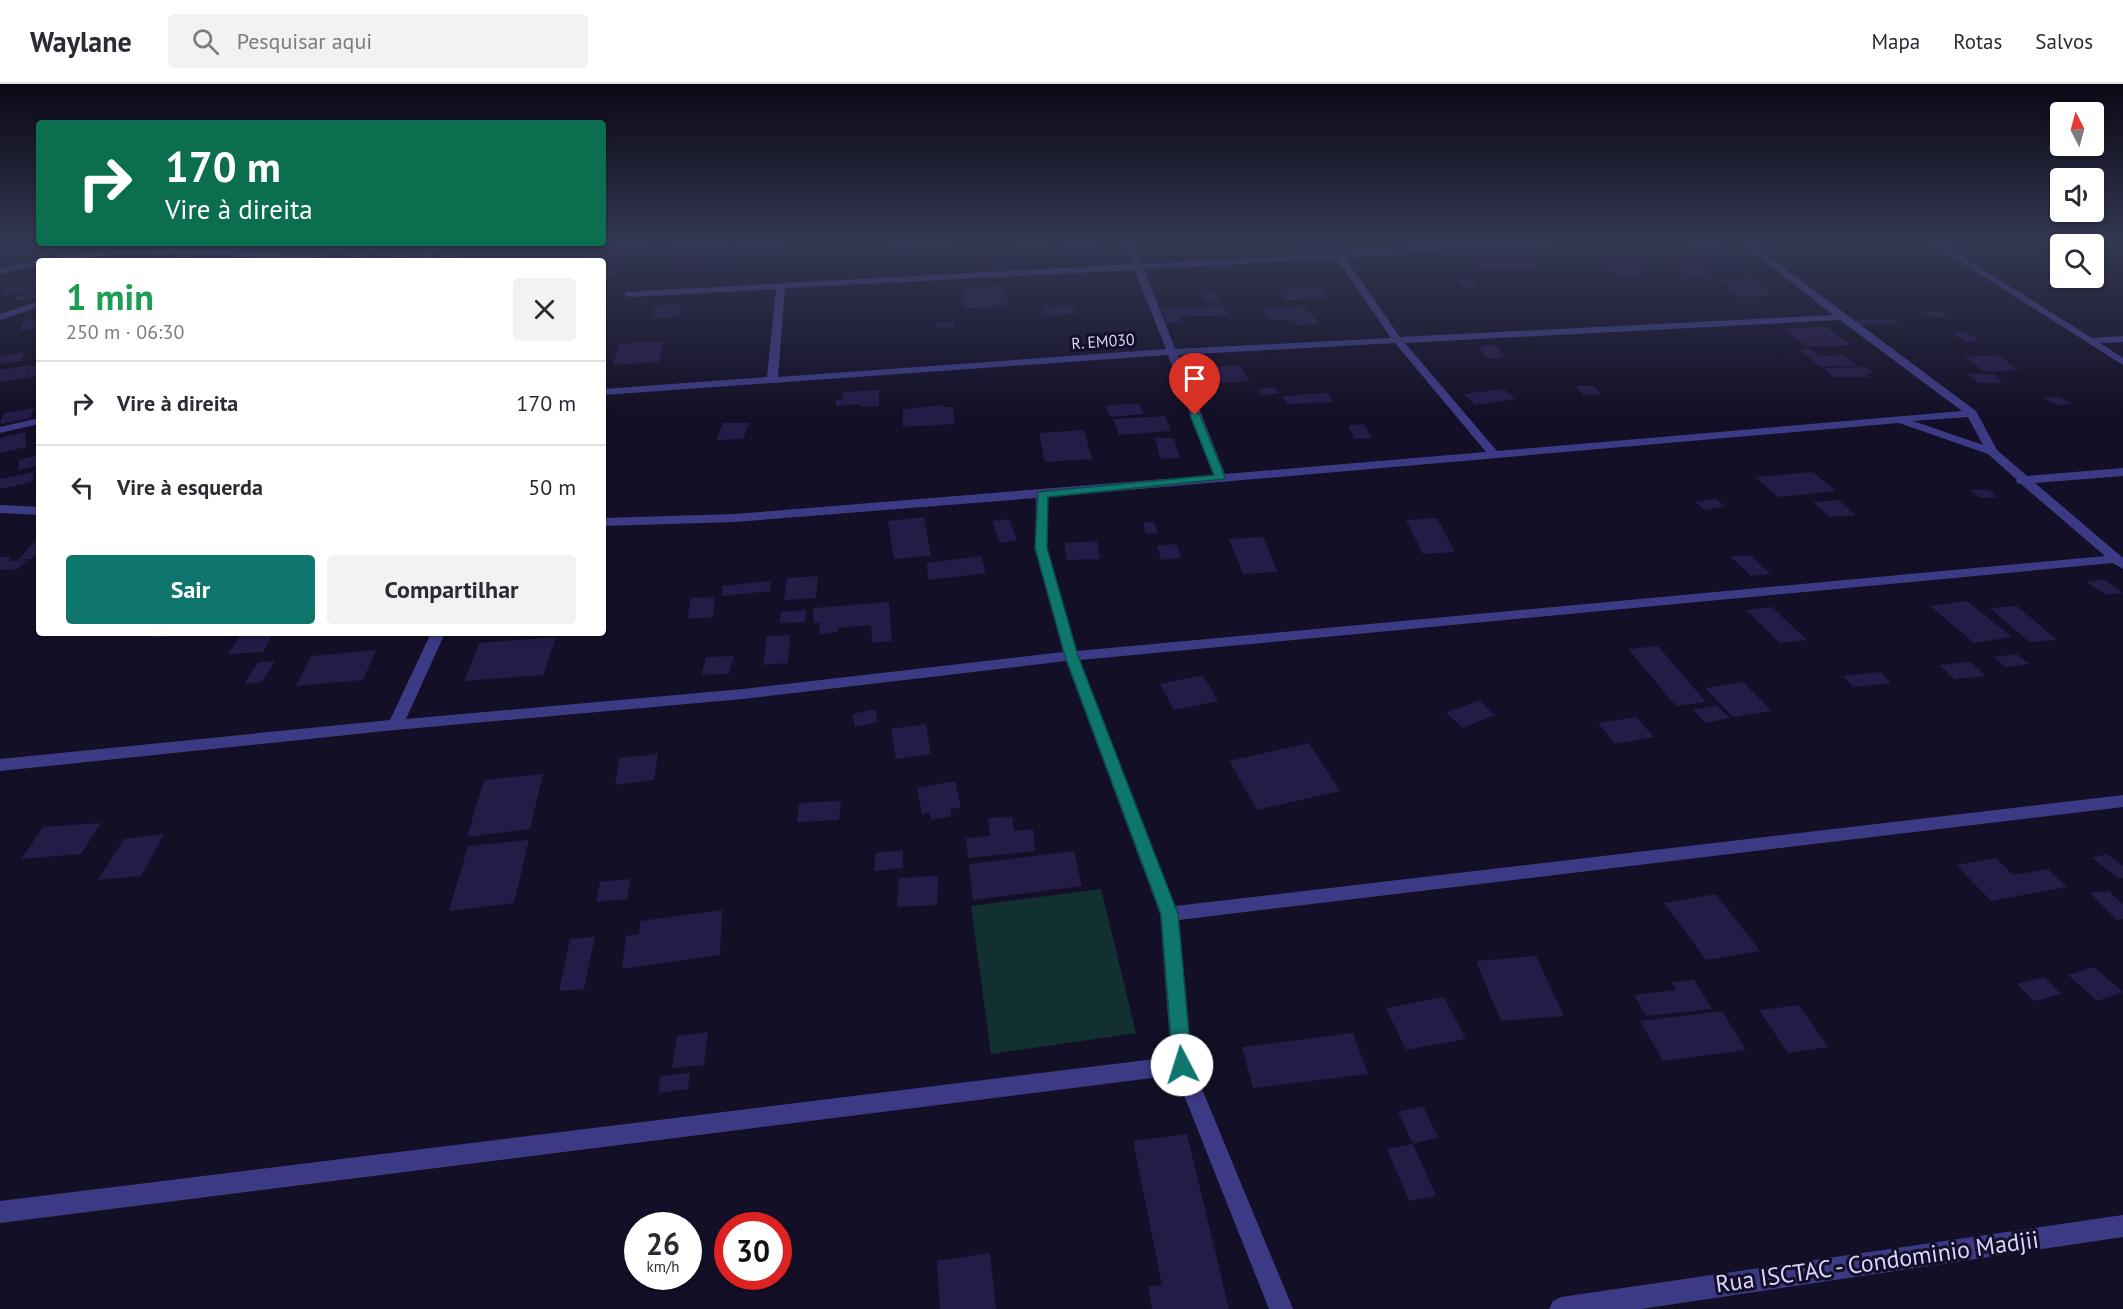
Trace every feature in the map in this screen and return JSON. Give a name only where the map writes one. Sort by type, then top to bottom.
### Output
[{"type":"street","points":[[772,380],[780,299]]},
{"type":"street","points":[[1150,299],[1220,477]]},
{"type":"street","points":[[1369,299],[1398,341],[1493,453]]},
{"type":"street","points":[[1819,299],[1972,413],[1992,452],[2021,480],[2118,562]]},
{"type":"street","points":[[2024,299],[2123,362]]},
{"type":"street","points":[[0,317],[36,305]]},
{"type":"street","name":"R. EM030","points":[[606,392],[1170,352],[1842,317]]},
{"type":"street","points":[[2091,341],[2123,339]]},
{"type":"street","points":[[606,522],[735,518],[1042,494],[1972,413]]},
{"type":"street","points":[[1899,420],[1992,452]]},
{"type":"street","points":[[0,430],[36,422]]},
{"type":"street","points":[[2021,480],[2123,472]]},
{"type":"street","points":[[1042,494],[1041,548],[1071,656],[1169,914],[1182,1065],[1281,1309]]},
{"type":"street","points":[[0,509],[36,511]]},
{"type":"street","points":[[0,765],[395,725],[743,694],[1071,656],[2118,562]]},
{"type":"street","points":[[395,725],[437,636]]},
{"type":"street","points":[[1169,914],[2123,801]]},
{"type":"street","points":[[0,1212],[1182,1065]]},
{"type":"street","name":"Rua ISCTAC - Condominio Madjii","points":[[1561,1309],[2123,1226]]},
{"type":"green space","points":[[1101,889],[1136,1033],[991,1054],[971,906]]},
{"type":"building","points":[[964,299],[1007,299],[1008,306],[965,308]]},
{"type":"building","points":[[1206,299],[1219,299],[1221,302],[1208,303]]},
{"type":"building","points":[[680,304],[679,317],[652,319],[653,307]]},
{"type":"building","points":[[1073,306],[1076,314],[1045,315],[1043,307]]},
{"type":"building","points":[[1224,306],[1229,315],[1180,317],[1182,322],[1167,323],[1161,308]]},
{"type":"building","points":[[1304,306],[1320,324],[1297,326],[1292,319],[1270,321],[1261,310]]},
{"type":"building","points":[[1941,311],[1949,317],[1930,317],[1922,312]]},
{"type":"building","points":[[36,317],[36,328],[18,331],[25,319]]},
{"type":"building","points":[[1894,319],[1900,323],[1861,325],[1854,320]]},
{"type":"building","points":[[954,322],[955,327],[936,328],[935,323]]},
{"type":"building","points":[[1825,326],[1851,345],[1808,347],[1783,329]]},
{"type":"building","points":[[1966,332],[1980,341],[1966,342],[1952,333]]},
{"type":"building","points":[[663,341],[659,362],[613,365],[619,344]]},
{"type":"building","points":[[1496,345],[1506,358],[1488,359],[1478,346]]},
{"type":"building","points":[[1812,349],[1819,356],[1844,355],[1857,366],[1820,367],[1800,350]]},
{"type":"building","points":[[25,352],[21,361],[0,364],[0,356]]},
{"type":"building","points":[[1998,355],[2019,370],[1985,372],[1964,357]]},
{"type":"building","points":[[32,365],[25,378],[0,382],[0,370]]},
{"type":"building","points":[[36,365],[36,376],[27,378],[32,366]]},
{"type":"building","points":[[1240,365],[1249,381],[1202,384],[1199,377],[1194,377],[1190,368]]},
{"type":"building","points":[[1867,367],[1873,373],[1865,373],[1870,377],[1833,377],[1823,368]]},
{"type":"building","points":[[1968,374],[1993,374],[2003,383],[1979,383]]},
{"type":"building","points":[[1576,386],[1594,386],[1601,394],[1583,395]]},
{"type":"building","points":[[1274,387],[1278,393],[1262,395],[1258,389]]},
{"type":"building","points":[[1504,389],[1516,399],[1475,405],[1464,394]]},
{"type":"building","points":[[879,390],[879,406],[860,407],[860,404],[836,406],[836,399],[843,399],[843,392]]},
{"type":"building","points":[[1328,393],[1333,402],[1287,404],[1282,396]]},
{"type":"building","points":[[2059,396],[2072,404],[2056,405],[2043,398]]},
{"type":"building","points":[[1139,403],[1144,414],[1110,417],[1105,406]]},
{"type":"building","points":[[944,405],[944,407],[953,407],[955,424],[903,427],[903,409]]},
{"type":"building","points":[[34,408],[30,418],[0,424],[3,413]]},
{"type":"building","points":[[1165,416],[1171,431],[1119,435],[1113,419]]},
{"type":"building","points":[[723,423],[749,423],[743,439],[716,440]]},
{"type":"building","points":[[1364,424],[1372,438],[1355,439],[1348,425]]},
{"type":"building","points":[[1084,430],[1092,459],[1045,462],[1039,433]]},
{"type":"building","points":[[25,432],[26,447],[0,453],[0,438]]},
{"type":"building","points":[[1155,438],[1174,438],[1180,458],[1160,459]]},
{"type":"building","points":[[36,456],[36,466],[18,470],[19,460]]},
{"type":"building","points":[[34,472],[32,482],[0,489],[0,479]]},
{"type":"building","points":[[1813,472],[1836,491],[1778,497],[1755,477]]},
{"type":"building","points":[[1971,490],[1989,490],[1997,497],[1980,498]]},
{"type":"building","points":[[1716,499],[1725,506],[1705,510],[1695,502]]},
{"type":"building","points":[[1839,500],[1856,515],[1830,517],[1813,502]]},
{"type":"building","points":[[924,517],[931,556],[894,559],[888,521]]},
{"type":"building","points":[[1437,518],[1455,552],[1423,554],[1406,520]]},
{"type":"building","points":[[1009,519],[1017,540],[1000,543],[992,521]]},
{"type":"building","points":[[1154,522],[1158,533],[1146,534],[1143,523]]},
{"type":"building","points":[[1263,537],[1278,572],[1243,574],[1229,539]]},
{"type":"building","points":[[36,540],[36,554],[31,559],[18,560]]},
{"type":"building","points":[[1097,541],[1100,559],[1067,560],[1064,543]]},
{"type":"building","points":[[1176,544],[1181,558],[1161,560],[1157,546]]},
{"type":"building","points":[[1750,555],[1771,574],[1751,576],[1731,557]]},
{"type":"building","points":[[981,556],[986,573],[929,580],[926,563]]},
{"type":"building","points":[[0,557],[12,557],[8,561],[27,560],[18,569],[0,570]]},
{"type":"building","points":[[818,576],[816,598],[784,600],[787,578]]},
{"type":"building","points":[[2103,579],[2123,593],[2106,595],[2086,582]]},
{"type":"building","points":[[771,581],[771,591],[722,596],[722,586]]},
{"type":"building","points":[[715,597],[713,617],[687,619],[691,598]]},
{"type":"building","points":[[1967,601],[2012,637],[1974,643],[1930,606]]},
{"type":"building","points":[[889,602],[892,641],[872,643],[871,625],[838,628],[838,632],[819,634],[820,623],[813,623],[813,608]]},
{"type":"building","points":[[2017,606],[2057,640],[2029,642],[1990,608]]},
{"type":"building","points":[[1772,607],[1807,640],[1780,643],[1746,610]]},
{"type":"building","points":[[806,610],[805,622],[780,623],[781,612]]},
{"type":"building","points":[[790,635],[788,663],[763,665],[767,636]]},
{"type":"building","points":[[151,636],[175,636],[150,638]]},
{"type":"building","points":[[240,636],[271,636],[263,652],[228,654]]},
{"type":"building","points":[[556,637],[543,675],[464,681],[479,643]]},
{"type":"building","points":[[1658,646],[1706,702],[1676,706],[1628,649]]},
{"type":"building","points":[[376,650],[363,680],[296,686],[311,656]]},
{"type":"building","points":[[2017,654],[2029,664],[2006,667],[1994,657]]},
{"type":"building","points":[[734,656],[729,674],[701,675],[706,657]]},
{"type":"building","points":[[275,661],[262,682],[244,684],[258,662]]},
{"type":"building","points":[[1970,662],[1986,676],[1955,679],[1939,665]]},
{"type":"building","points":[[1880,672],[1891,683],[1853,687],[1843,676]]},
{"type":"building","points":[[1203,675],[1218,701],[1174,710],[1160,684]]},
{"type":"building","points":[[1743,682],[1772,711],[1733,717],[1705,688]]},
{"type":"building","points":[[1479,700],[1495,715],[1463,728],[1446,713]]},
{"type":"building","points":[[1716,705],[1730,718],[1705,723],[1693,710]]},
{"type":"building","points":[[875,709],[878,722],[855,727],[852,714]]},
{"type":"building","points":[[1636,717],[1654,737],[1615,744],[1598,723]]},
{"type":"building","points":[[926,724],[931,754],[896,759],[891,729]]},
{"type":"building","points":[[1309,743],[1340,791],[1257,810],[1229,761]]},
{"type":"building","points":[[658,754],[654,780],[615,785],[619,758]]},
{"type":"building","points":[[543,774],[530,829],[467,837],[484,780]]},
{"type":"building","points":[[955,781],[961,808],[950,809],[952,816],[931,820],[930,813],[922,814],[917,788]]},
{"type":"building","points":[[841,801],[839,820],[797,822],[799,803]]},
{"type":"building","points":[[1012,817],[1014,831],[1033,829],[1035,851],[968,858],[966,838],[990,836],[988,818]]},
{"type":"building","points":[[101,823],[81,854],[21,859],[43,827]]},
{"type":"building","points":[[164,834],[141,876],[98,880],[124,839]]},
{"type":"building","points":[[529,840],[514,903],[449,911],[468,846]]},
{"type":"building","points":[[903,850],[903,868],[875,871],[875,853]]},
{"type":"building","points":[[1074,851],[1082,886],[973,900],[969,864]]},
{"type":"building","points":[[2107,854],[2123,866],[2123,878],[2119,879],[2092,858]]},
{"type":"building","points":[[1996,858],[2013,875],[2048,869],[2067,887],[1991,901],[1956,865]]},
{"type":"building","points":[[938,876],[937,905],[897,907],[899,878]]},
{"type":"building","points":[[631,879],[627,899],[596,902],[600,882]]},
{"type":"building","points":[[2109,891],[2123,905],[2123,919],[2117,920],[2090,893]]},
{"type":"building","points":[[1716,894],[1760,951],[1706,960],[1664,903]]},
{"type":"building","points":[[722,910],[720,955],[622,969],[626,936],[639,934],[640,921]]},
{"type":"building","points":[[595,937],[584,989],[559,991],[570,939]]},
{"type":"building","points":[[1536,956],[1564,1016],[1501,1021],[1476,961]]},
{"type":"building","points":[[2094,967],[2123,992],[2097,1001],[2068,975]]},
{"type":"building","points":[[2044,977],[2062,994],[2034,1001],[2017,984]]},
{"type":"building","points":[[1694,980],[1712,1009],[1646,1016],[1634,995],[1676,990],[1672,982]]},
{"type":"building","points":[[1444,997],[1466,1039],[1406,1050],[1386,1008]]},
{"type":"building","points":[[1799,1005],[1828,1047],[1788,1053],[1759,1010]]},
{"type":"building","points":[[1722,1011],[1746,1050],[1663,1061],[1640,1021]]},
{"type":"building","points":[[708,1032],[704,1065],[672,1068],[677,1036]]},
{"type":"building","points":[[1353,1033],[1368,1074],[1253,1088],[1242,1047]]},
{"type":"building","points":[[690,1073],[688,1089],[658,1093],[660,1076]]},
{"type":"building","points":[[1423,1106],[1438,1137],[1413,1144],[1398,1112]]},
{"type":"building","points":[[1187,1134],[1229,1309],[1152,1309],[1148,1286],[1162,1285],[1133,1141]]},
{"type":"building","points":[[1413,1144],[1436,1196],[1409,1201],[1387,1149]]},
{"type":"building","points":[[990,1253],[996,1309],[940,1309],[937,1261]]},
{"type":"route","points":[[1182,1065],[1169,914],[1071,656],[1041,548],[1042,494],[1220,477],[1195,415]]}]
